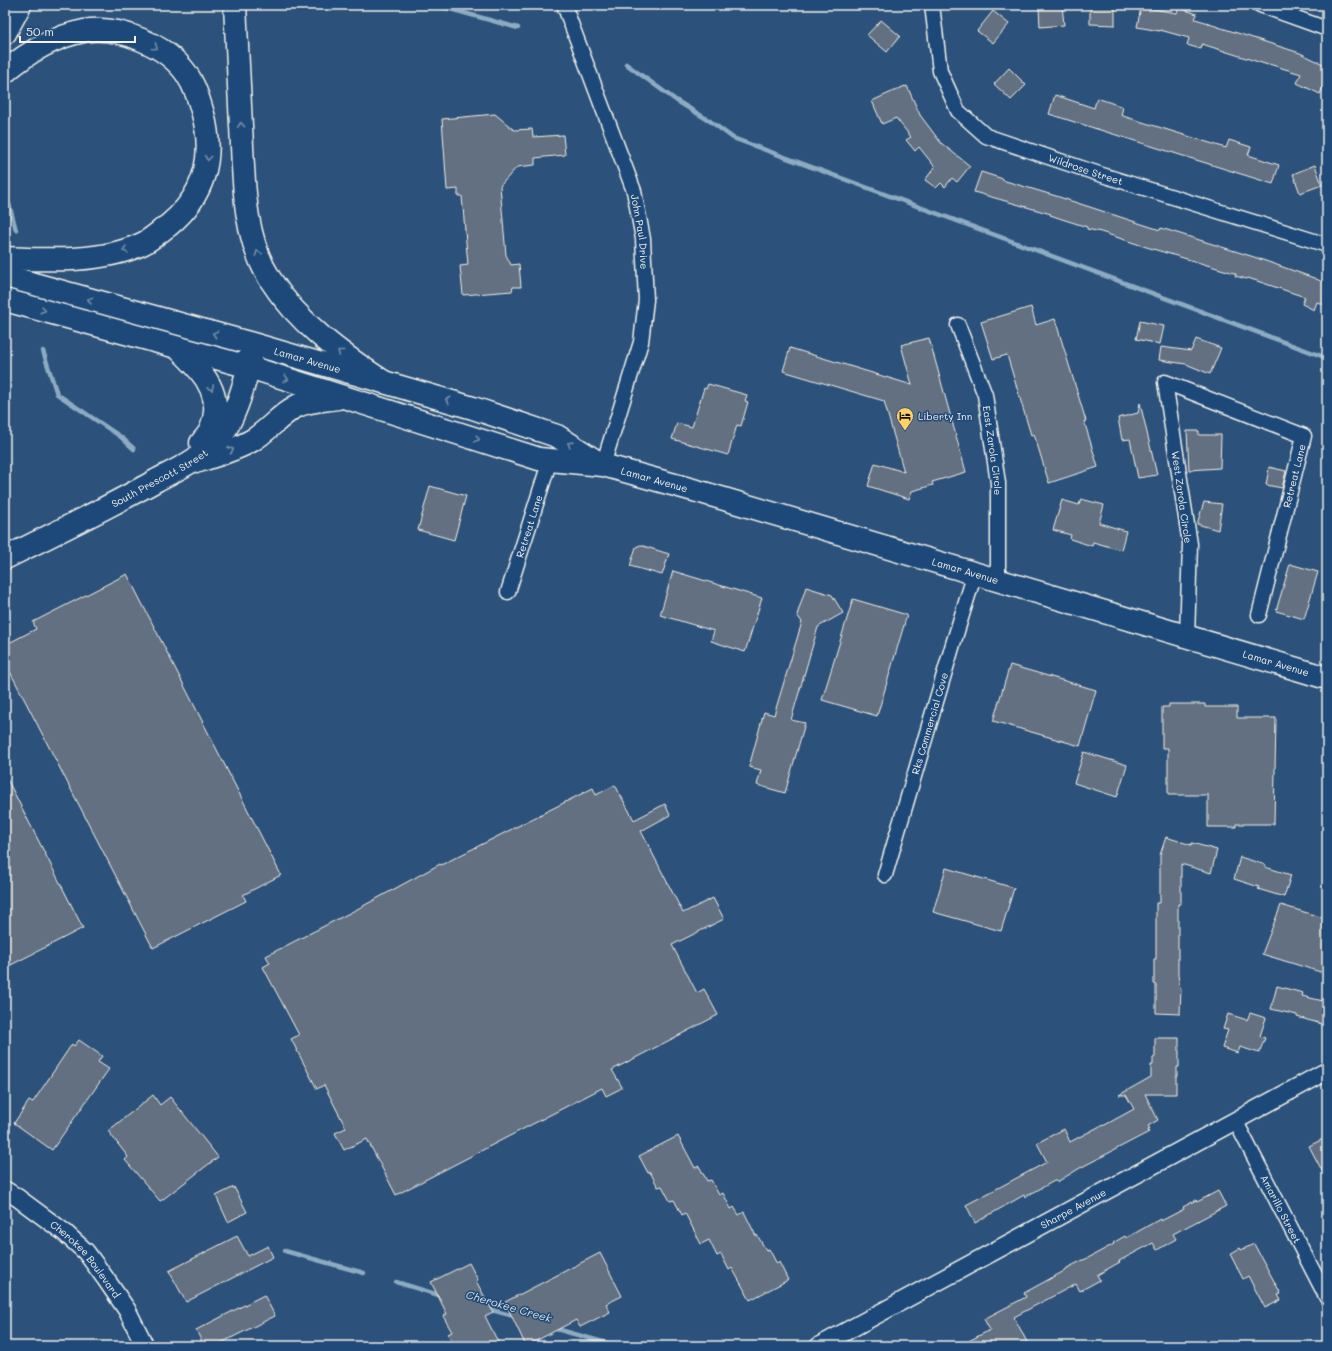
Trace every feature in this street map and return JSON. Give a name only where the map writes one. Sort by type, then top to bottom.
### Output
[{"type":"main road","points":[[5,33],[20,5]]},
{"type":"main road","points":[[235,5],[244,179],[248,215],[259,258],[269,278],[288,305],[306,323],[354,362],[384,382]]},
{"type":"main road","points":[[5,72],[36,48],[52,41],[86,31],[105,31],[134,37],[149,42],[168,56],[185,72],[194,87],[206,124],[209,146],[208,164],[200,186],[189,204],[175,220],[143,244],[127,250],[88,258],[66,260],[5,258]]},
{"type":"main road","name":"Lamar Avenue","points":[[5,276],[253,344],[473,408],[557,436],[603,465]]},
{"type":"main road","name":"Lamar Avenue","points":[[5,300],[249,367],[539,459],[603,465],[975,573],[1327,678]]},
{"type":"main road","name":"South Prescott Street","points":[[5,558],[129,496],[202,454],[225,430],[233,414],[249,367],[253,344]]},
{"type":"main road","points":[[177,348],[196,366],[208,382],[214,395],[216,412],[211,430],[180,467]]},
{"type":"main road","points":[[180,467],[232,450],[252,440],[278,418],[296,406],[310,402],[344,398]]},
{"type":"street","name":"John Paul Drive","points":[[564,5],[634,191],[643,239],[646,300],[641,342],[603,465]]},
{"type":"street","name":"Wildrose Street","points":[[932,5],[940,71],[958,111],[986,136],[1099,174],[1327,245]]},
{"type":"street","points":[[1260,5],[1327,28]]},
{"type":"street","name":"East Zarola Circle","points":[[958,324],[985,395],[998,483],[998,581]]},
{"type":"street","name":"Retreat Lane","points":[[1165,382],[1304,436],[1259,615]]},
{"type":"street","name":"West Zarola Circle","points":[[1165,382],[1190,544],[1188,637]]},
{"type":"street","name":"Retreat Lane","points":[[508,592],[550,460]]},
{"type":"street","name":"Rks Commercial Cove","points":[[885,874],[975,573]]},
{"type":"street","name":"Sharpe Avenue","points":[[819,1346],[836,1342],[1235,1120],[1327,1071]]},
{"type":"street","name":"Amarillo Street","points":[[1235,1120],[1327,1298]]},
{"type":"street","name":"Cherokee Boulevard","points":[[5,1190],[64,1232],[86,1252],[126,1310],[145,1346]]},
{"type":"building","points":[[1062,5],[1064,25],[1040,27],[1039,7]]},
{"type":"building","points":[[1090,5],[1115,5],[1115,25],[1090,24]]},
{"type":"building","points":[[1141,7],[1177,13],[1179,8],[1197,14],[1195,19],[1300,53],[1327,66],[1327,79],[1320,94],[1297,83],[1301,74],[1202,44],[1201,49],[1187,45],[1189,38],[1160,30],[1137,27]]},
{"type":"building","points":[[993,11],[1009,24],[993,43],[977,31]]},
{"type":"building","points":[[881,20],[900,36],[887,52],[867,35]]},
{"type":"building","points":[[1009,68],[1026,85],[1011,100],[994,84]]},
{"type":"building","points":[[907,86],[920,115],[941,143],[970,166],[957,182],[952,178],[945,187],[941,183],[936,188],[925,180],[935,167],[919,147],[915,151],[906,140],[911,137],[896,118],[882,124],[872,101]]},
{"type":"building","points":[[1055,95],[1094,108],[1097,98],[1123,107],[1121,115],[1126,117],[1226,148],[1229,140],[1251,147],[1248,155],[1279,165],[1273,184],[1049,114]]},
{"type":"building","points":[[495,114],[514,130],[532,129],[533,137],[563,135],[565,155],[535,158],[535,165],[517,167],[500,186],[506,255],[511,265],[519,264],[521,287],[513,287],[512,291],[463,295],[460,266],[468,265],[462,196],[458,196],[458,189],[447,190],[442,119]]},
{"type":"building","points":[[1315,165],[1322,185],[1300,193],[1293,174]]},
{"type":"building","points":[[981,172],[1160,230],[1161,228],[1254,257],[1314,278],[1327,284],[1327,306],[1317,302],[1314,310],[1302,304],[1305,297],[1248,278],[1235,276],[1236,274],[1234,273],[1087,229],[1087,227],[1050,215],[1051,214],[974,192]]},
{"type":"building","points":[[1031,307],[1036,325],[1055,319],[1086,421],[1084,421],[1098,467],[1049,483],[1034,434],[1031,435],[1007,355],[993,359],[981,322]]},
{"type":"building","points":[[1140,321],[1164,326],[1160,344],[1136,339]]},
{"type":"building","points":[[929,338],[966,472],[932,482],[933,485],[912,491],[909,499],[868,486],[875,463],[904,472],[884,401],[783,371],[790,348],[912,385],[901,345]]},
{"type":"building","points":[[1196,339],[1221,348],[1210,374],[1186,364],[1159,360],[1161,347],[1191,351]]},
{"type":"building","points":[[708,384],[747,395],[745,401],[748,402],[741,426],[737,425],[728,455],[672,439],[677,423],[692,427],[704,388],[706,389]]},
{"type":"building","points":[[1140,403],[1157,475],[1138,478],[1130,439],[1122,440],[1118,418],[1138,413]]},
{"type":"building","points":[[1187,431],[1199,431],[1199,435],[1221,435],[1220,468],[1189,470]]},
{"type":"building","points":[[1269,467],[1286,471],[1282,488],[1266,485]]},
{"type":"building","points":[[430,486],[466,496],[454,540],[418,530]]},
{"type":"building","points":[[1081,499],[1104,505],[1099,523],[1126,531],[1121,550],[1093,542],[1092,546],[1070,539],[1071,535],[1053,530],[1062,500],[1079,505]]},
{"type":"building","points":[[1204,502],[1222,504],[1218,530],[1197,524]]},
{"type":"building","points":[[640,545],[669,554],[662,575],[630,566],[636,547]]},
{"type":"building","points":[[1290,564],[1318,572],[1304,619],[1276,611]]},
{"type":"building","points":[[673,571],[762,598],[745,652],[711,641],[714,631],[660,615]]},
{"type":"building","points":[[127,574],[281,875],[243,895],[246,901],[153,948],[5,662],[5,645],[36,629],[33,622]]},
{"type":"building","points":[[806,587],[832,595],[843,613],[818,627],[791,720],[805,723],[785,793],[757,785],[761,770],[749,767],[764,712],[774,715],[802,622],[797,615]]},
{"type":"building","points":[[853,599],[907,615],[877,716],[822,700]]},
{"type":"building","points":[[1010,665],[1096,690],[1080,746],[993,721]]},
{"type":"building","points":[[1169,704],[1205,704],[1205,707],[1237,707],[1237,718],[1276,718],[1274,824],[1236,824],[1236,827],[1208,827],[1208,795],[1168,795],[1168,748],[1162,748],[1162,707],[1169,707]]},
{"type":"building","points":[[1084,752],[1127,765],[1117,797],[1074,783]]},
{"type":"building","points":[[5,775],[83,928],[5,968]]},
{"type":"building","points":[[615,785],[634,820],[665,804],[670,815],[641,831],[683,913],[713,898],[724,919],[672,945],[697,993],[704,989],[718,1015],[612,1070],[622,1087],[620,1089],[606,1096],[602,1088],[396,1195],[367,1139],[344,1150],[335,1133],[346,1128],[324,1085],[317,1089],[291,1039],[299,1035],[263,967],[270,963],[266,956],[440,864],[441,865],[593,788],[596,795]]},
{"type":"building","points":[[1166,837],[1191,845],[1192,843],[1217,850],[1211,873],[1181,864],[1181,904],[1178,904],[1178,975],[1181,988],[1180,1014],[1156,1013],[1154,959],[1156,959],[1156,903],[1160,903],[1160,855]]},
{"type":"building","points":[[1240,857],[1291,875],[1284,897],[1258,889],[1259,887],[1234,879]]},
{"type":"building","points":[[946,868],[1014,888],[1001,931],[933,912]]},
{"type":"building","points":[[1281,905],[1327,919],[1327,974],[1262,954]]},
{"type":"building","points":[[1277,986],[1303,993],[1302,996],[1327,1002],[1322,1024],[1297,1017],[1297,1015],[1271,1009]]},
{"type":"building","points":[[1250,1013],[1266,1018],[1260,1036],[1265,1038],[1259,1053],[1240,1047],[1238,1053],[1222,1048],[1228,1030],[1223,1029],[1228,1014],[1247,1020]]},
{"type":"building","points":[[1155,1038],[1179,1038],[1179,1067],[1177,1067],[1176,1076],[1176,1094],[1145,1094],[1158,1120],[1148,1126],[1150,1129],[1148,1130],[1149,1132],[1080,1168],[1057,1182],[1056,1180],[1025,1197],[1024,1195],[975,1223],[966,1205],[1047,1162],[1037,1143],[1064,1129],[1070,1142],[1134,1109],[1126,1095],[1119,1095],[1151,1077],[1151,1065],[1153,1065],[1153,1058],[1155,1057]]},
{"type":"building","points":[[79,1040],[102,1056],[98,1062],[109,1069],[52,1150],[14,1123],[29,1101],[33,1102],[72,1044],[74,1046]]},
{"type":"building","points":[[153,1095],[160,1105],[170,1097],[218,1157],[160,1201],[125,1160],[128,1157],[108,1131]]},
{"type":"building","points":[[678,1136],[695,1168],[699,1166],[707,1181],[711,1180],[719,1195],[723,1193],[731,1209],[734,1207],[739,1215],[744,1212],[756,1236],[757,1235],[766,1250],[769,1249],[777,1264],[779,1262],[788,1280],[750,1300],[732,1268],[729,1270],[721,1254],[717,1256],[709,1240],[701,1244],[685,1213],[682,1215],[674,1200],[670,1201],[662,1186],[658,1187],[650,1172],[648,1173],[639,1156]]},
{"type":"building","points":[[1327,1137],[1327,1180],[1309,1146]]},
{"type":"building","points":[[234,1187],[247,1212],[228,1222],[216,1196]]},
{"type":"building","points":[[1218,1191],[1226,1206],[1173,1234],[1176,1239],[1157,1250],[1153,1243],[1119,1261],[1120,1262],[1097,1275],[1100,1280],[1080,1291],[1076,1284],[1014,1317],[1029,1346],[959,1346],[990,1330],[984,1319],[1026,1297],[1024,1293],[1068,1269],[1067,1268],[1114,1244],[1113,1243],[1125,1236],[1126,1238],[1160,1219],[1161,1221],[1184,1209],[1183,1207],[1196,1200],[1197,1202]]},
{"type":"building","points":[[237,1236],[248,1256],[268,1246],[273,1257],[186,1302],[169,1271]]},
{"type":"building","points":[[1254,1244],[1281,1294],[1278,1295],[1281,1300],[1265,1308],[1248,1276],[1243,1279],[1230,1254],[1240,1248],[1241,1250]]},
{"type":"building","points":[[600,1253],[622,1296],[606,1304],[610,1312],[580,1327],[576,1320],[526,1346],[505,1302]]},
{"type":"building","points":[[469,1263],[478,1280],[476,1281],[493,1312],[485,1316],[500,1346],[454,1346],[448,1334],[452,1332],[443,1316],[447,1314],[431,1282]]},
{"type":"building","points":[[264,1295],[275,1316],[215,1346],[204,1346],[196,1330]]},
{"type":"waterway","points":[[436,5],[518,28]]},
{"type":"waterway","points":[[626,64],[677,101],[710,121],[733,138],[1327,358]]},
{"type":"waterway","name":"Cherokee Creek","points":[[5,195],[16,230]]},
{"type":"waterway","name":"Cherokee Creek","points":[[43,351],[57,394],[121,437],[134,449]]},
{"type":"waterway","name":"Cherokee Creek","points":[[285,1251],[364,1273]]},
{"type":"waterway","name":"Cherokee Creek","points":[[396,1282],[442,1296]]},
{"type":"waterway","name":"Cherokee Creek","points":[[488,1309],[517,1317]]},
{"type":"waterway","name":"Cherokee Creek","points":[[553,1328],[617,1346]]},
{"type":"place","name":"Liberty Inn","points":[[905,431]]}]
